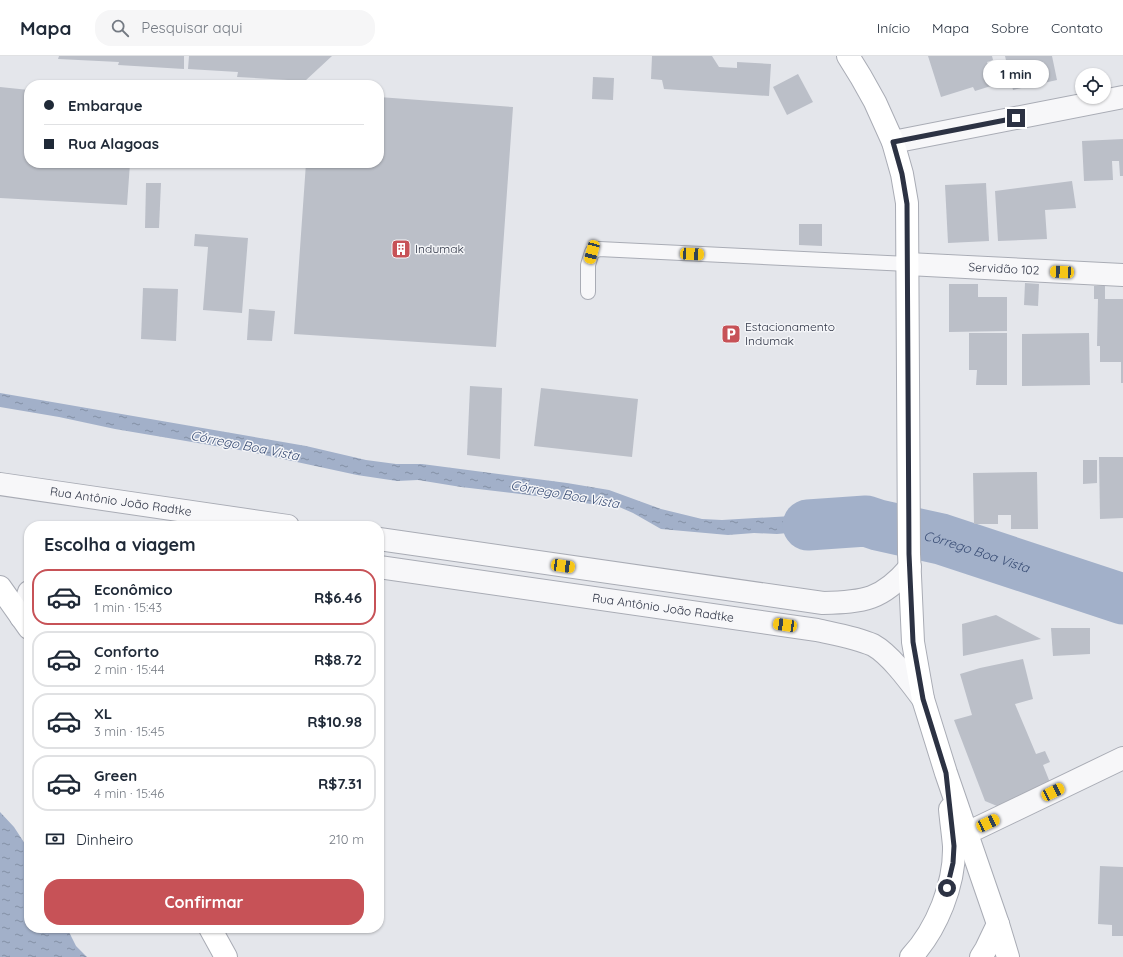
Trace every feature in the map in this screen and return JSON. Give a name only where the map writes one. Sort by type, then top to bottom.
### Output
[{"type":"main road","points":[[848,56],[875,102],[893,142],[902,174],[907,204],[910,560],[913,642],[923,699],[946,773],[1008,957]]},
{"type":"main road","points":[[0,587],[24,622]]},
{"type":"main road","points":[[911,957],[920,947],[936,918],[945,897],[951,874],[954,846],[946,773]]},
{"type":"main road","points":[[981,957],[986,950],[998,924]]},
{"type":"main road","points":[[213,933],[226,957]]},
{"type":"street","points":[[893,142],[1123,97]]},
{"type":"street","name":"Servidão 102","points":[[908,264],[1123,276]]},
{"type":"street","name":"Rua Antônio João Radtke","points":[[0,484],[254,521]]},
{"type":"street","points":[[384,540],[823,603],[849,603],[864,600],[877,595],[898,581],[910,560]]},
{"type":"street","name":"Rua Antônio João Radtke","points":[[384,568],[817,630],[854,638],[874,646],[885,655],[908,679],[923,699]]},
{"type":"street","points":[[967,833],[1123,758]]},
{"type":"lane","points":[[588,292],[588,265],[592,252],[599,249],[908,264]]},
{"type":"water","points":[[0,393],[306,446],[366,460],[396,464],[422,464],[609,490],[661,509],[702,519],[722,520],[843,513],[879,516],[878,533],[841,528],[777,534],[754,533],[728,535],[661,529],[633,513],[617,506],[591,504],[418,480],[397,481],[357,475],[251,452],[115,429],[59,417],[0,407]]},
{"type":"water","points":[[940,529],[1043,562],[1112,589],[1123,591],[1123,607],[1071,595],[1039,577],[940,549]]},
{"type":"water","points":[[0,812],[14,827],[24,842],[24,933],[70,933],[76,946],[87,957],[0,957]]},
{"type":"building","points":[[59,56],[184,56],[184,69],[118,65],[119,62],[58,59]]},
{"type":"building","points":[[189,56],[332,56],[306,80],[237,77],[238,72],[188,69]]},
{"type":"building","points":[[652,56],[712,56],[719,67],[737,68],[737,62],[771,64],[769,96],[664,89],[662,80],[651,79]]},
{"type":"building","points":[[928,56],[992,56],[993,60],[987,62],[990,71],[987,72],[991,86],[975,91],[973,87],[941,97]]},
{"type":"building","points":[[1005,56],[1052,56],[1057,80],[1013,90]]},
{"type":"building","points":[[798,74],[813,102],[787,115],[773,87]]},
{"type":"building","points":[[593,77],[614,78],[613,100],[592,99]]},
{"type":"building","points":[[0,87],[24,89],[24,168],[130,168],[127,205],[0,198]]},
{"type":"building","name":"Indumak","points":[[384,97],[513,107],[496,347],[294,334],[306,168],[384,168]]},
{"type":"building","points":[[1123,139],[1123,176],[1120,176],[1119,161],[1112,161],[1113,180],[1084,181],[1082,141]]},
{"type":"building","points":[[1072,181],[1076,208],[1045,210],[1047,239],[998,241],[995,191]]},
{"type":"building","points":[[146,183],[161,183],[159,228],[145,228]]},
{"type":"building","points":[[986,183],[989,241],[948,243],[945,185]]},
{"type":"building","points":[[799,224],[822,224],[822,246],[799,245]]},
{"type":"building","points":[[195,234],[248,238],[242,313],[203,310],[208,247],[194,246]]},
{"type":"building","points":[[1025,283],[1039,284],[1038,306],[1024,305]]},
{"type":"building","points":[[949,284],[978,284],[978,297],[1007,297],[1007,331],[949,332]]},
{"type":"building","points":[[1094,286],[1105,286],[1105,299],[1123,299],[1123,383],[1121,383],[1121,362],[1100,362],[1100,346],[1097,346],[1098,299],[1094,299]]},
{"type":"building","points":[[143,288],[178,289],[176,341],[141,339]]},
{"type":"building","points":[[249,309],[275,311],[272,341],[247,340]]},
{"type":"building","points":[[969,333],[1007,333],[1007,385],[976,385],[977,370],[969,370]]},
{"type":"building","points":[[1089,333],[1090,385],[1022,386],[1022,334]]},
{"type":"building","points":[[470,386],[502,388],[500,459],[467,455]]},
{"type":"building","points":[[541,388],[638,399],[632,457],[534,446]]},
{"type":"building","points":[[1099,457],[1123,457],[1123,518],[1100,519]]},
{"type":"building","points":[[1083,460],[1097,460],[1097,483],[1083,484]]},
{"type":"building","points":[[1037,472],[1038,529],[1011,529],[1011,515],[998,515],[998,524],[974,524],[973,473]]},
{"type":"building","points":[[996,615],[1041,639],[963,656],[962,624]]},
{"type":"building","points":[[1051,628],[1090,628],[1090,654],[1053,656]]},
{"type":"building","points":[[1023,659],[1033,699],[1015,704],[1036,754],[1045,751],[1050,762],[1043,765],[1051,785],[997,806],[985,801],[954,720],[972,715],[960,674],[980,668]]},
{"type":"building","points":[[1100,866],[1123,867],[1123,936],[1112,936],[1112,925],[1098,924]]},
{"type":"waterway","name":"Córrego Boa Vista","points":[[808,525],[866,521],[941,539],[1123,599]]},
{"type":"place","name":"Indumak","points":[[401,249]]},
{"type":"place","name":"Estacionamento Indumak","points":[[731,334]]},
{"type":"route","points":[[947,888],[953,863],[954,846],[946,773],[923,699],[913,642],[909,554],[907,204],[902,174],[893,142],[1016,118]]}]
